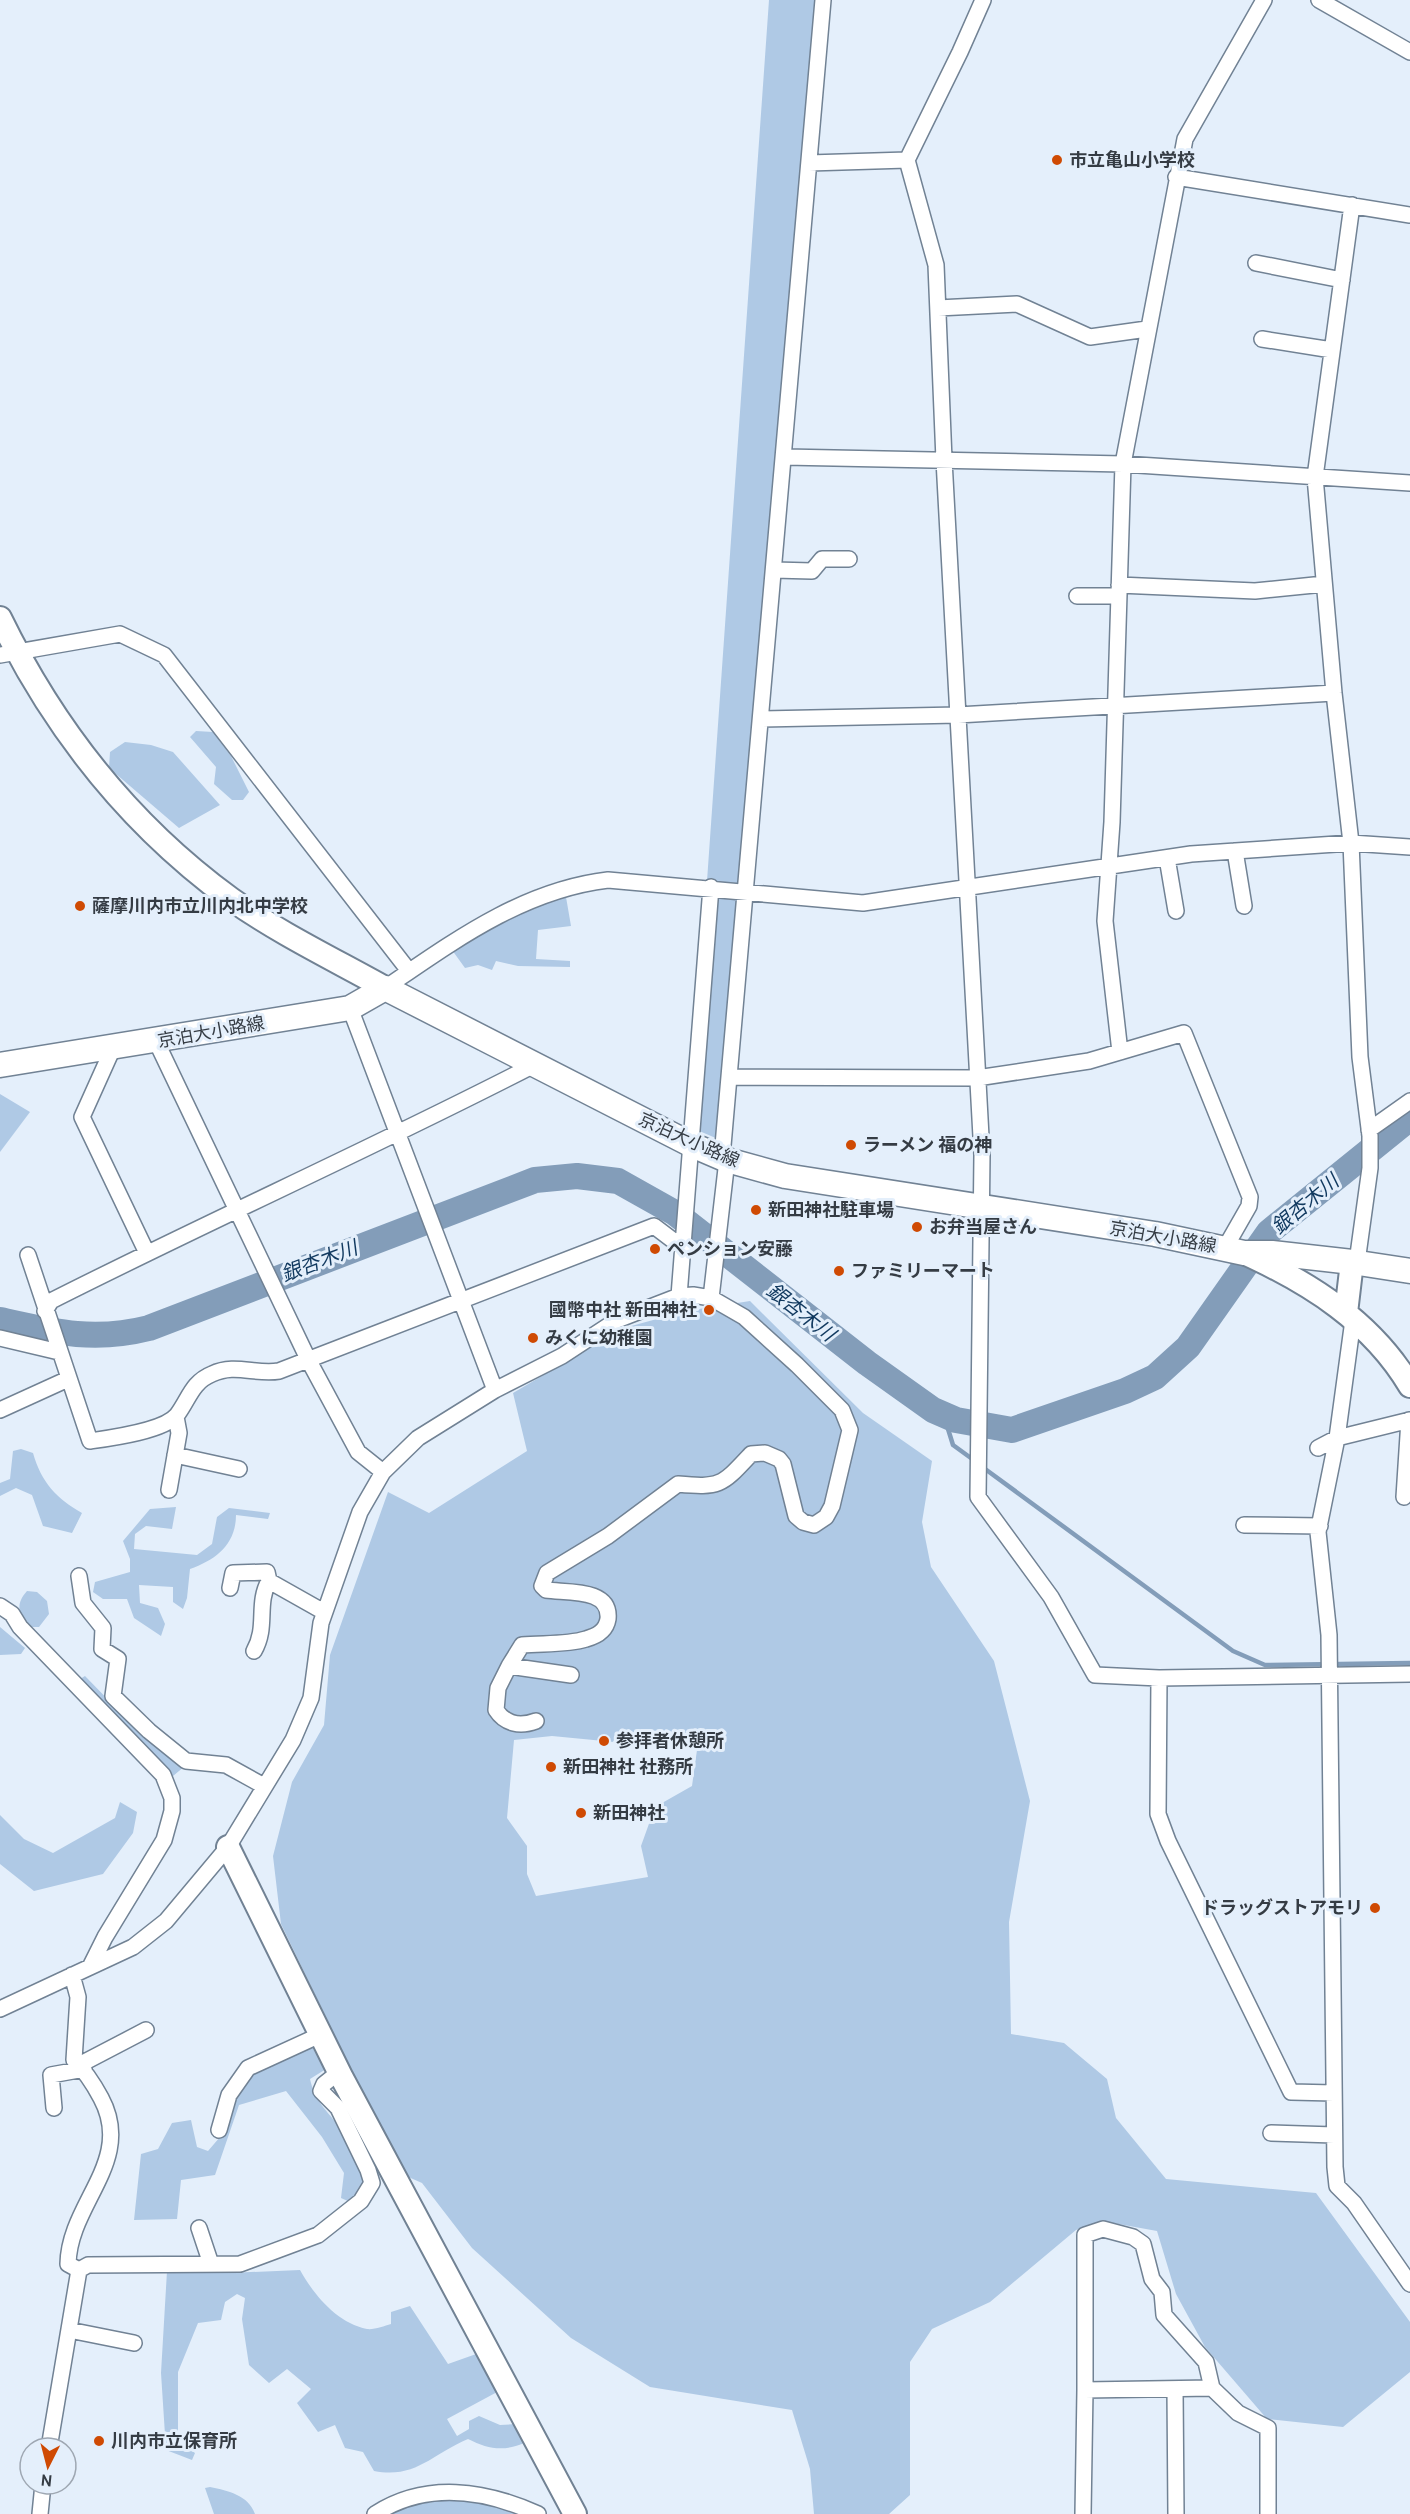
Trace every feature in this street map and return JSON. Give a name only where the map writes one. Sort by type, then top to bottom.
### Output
[{"type":"main road","name":"京泊大小路線","points":[[0,1065],[350,1008],[385,988],[692,1145],[725,1158],[786,1176],[1155,1234],[1248,1253],[1355,1262],[1410,1271]]},
{"type":"street","points":[[711,1298],[719,1234],[729,1077],[785,457],[823,0]]},
{"type":"street","points":[[983,0],[907,160],[936,265],[944,460],[982,1155],[978,1497],[1052,1597],[1095,1675],[1159,1678],[1330,1673],[1410,1674]]},
{"type":"street","points":[[1120,1052],[1105,921],[1109,868],[1123,464],[1185,139],[1264,0]]},
{"type":"street","points":[[1319,0],[1410,52]]},
{"type":"street","points":[[809,163],[907,160]]},
{"type":"street","points":[[1176,177],[1410,215]]},
{"type":"street","points":[[1352,206],[1315,477],[1334,693],[1351,843],[1360,1057],[1370,1133],[1370,1168],[1355,1262],[1337,1438],[1320,1526],[1330,1673],[1334,2135],[1337,2186],[1354,2203],[1410,2284]]},
{"type":"street","points":[[1256,263],[1342,280]]},
{"type":"street","points":[[938,308],[1017,304],[1090,337],[1147,329]]},
{"type":"street","points":[[1262,339],[1332,350]]},
{"type":"street","points":[[785,457],[1123,464],[1410,483]]},
{"type":"street","points":[[774,570],[812,571],[822,559],[849,559]]},
{"type":"street","points":[[1077,596],[1119,591],[1255,591],[1324,584]]},
{"type":"street","points":[[0,618],[8,654],[102,780],[176,855],[233,899],[272,925],[385,988],[502,912],[575,884],[608,880],[711,887],[862,903],[1167,858],[1235,851],[1351,843],[1410,847]]},
{"type":"street","points":[[8,654],[120,634],[164,655],[409,971]]},
{"type":"street","points":[[761,718],[958,715],[1334,693]]},
{"type":"street","points":[[1235,851],[1244,906]]},
{"type":"street","points":[[1167,858],[1176,912]]},
{"type":"street","points":[[679,1296],[711,887]]},
{"type":"street","points":[[350,1008],[495,1390]]},
{"type":"street","points":[[729,1077],[977,1078],[1089,1061],[1184,1033],[1250,1197],[1248,1253],[1312,1288],[1350,1317],[1393,1360],[1410,1386]]},
{"type":"street","points":[[156,1041],[269,1272],[309,1360],[358,1452],[383,1472]]},
{"type":"street","points":[[113,1048],[82,1117],[147,1253]]},
{"type":"street","points":[[46,1316],[51,1300],[238,1209],[399,1135],[534,1065]]},
{"type":"street","points":[[1370,1133],[1410,1101]]},
{"type":"street","points":[[28,1255],[46,1316],[90,1441],[133,1435],[176,1417],[199,1380],[214,1372],[233,1368],[266,1374],[309,1360],[654,1226],[683,1246]]},
{"type":"street","points":[[0,2009],[133,1947],[166,1921],[228,1848],[293,1740],[311,1698],[324,1612],[360,1512],[383,1472],[418,1438],[495,1390],[562,1356],[617,1320],[679,1296],[693,1295],[711,1298],[744,1317],[842,1410],[850,1430],[849,1446],[826,1517],[810,1525],[796,1516],[783,1464],[775,1456],[765,1453],[751,1454],[726,1481],[707,1486],[678,1484],[608,1536],[547,1574],[542,1586],[546,1590],[596,1596],[605,1601],[609,1610],[607,1624],[600,1634],[584,1640],[522,1645],[498,1688],[496,1710],[502,1719],[517,1724],[536,1721]]},
{"type":"street","points":[[0,1338],[58,1349]]},
{"type":"street","points":[[0,1410],[68,1379]]},
{"type":"street","points":[[169,1490],[179,1432],[176,1417]]},
{"type":"street","points":[[1318,1448],[1337,1438],[1409,1420],[1404,1497]]},
{"type":"street","points":[[175,1455],[239,1469]]},
{"type":"street","points":[[1244,1525],[1320,1526]]},
{"type":"street","points":[[230,1588],[233,1573],[267,1572],[269,1581],[263,1592],[262,1633],[254,1652]]},
{"type":"street","points":[[79,1576],[83,1603],[103,1628],[102,1649],[118,1659],[113,1696],[149,1731],[186,1761],[226,1765],[264,1786]]},
{"type":"street","points":[[269,1581],[324,1612]]},
{"type":"street","points":[[0,1606],[12,1614],[20,1627],[163,1775],[172,1798],[172,1811],[164,1840],[105,1937],[90,1967]]},
{"type":"street","points":[[509,1666],[571,1675]]},
{"type":"street","points":[[1159,1678],[1158,1814],[1168,1841],[1291,2092],[1334,2093]]},
{"type":"street","points":[[228,1848],[339,2072],[576,2514]]},
{"type":"street","points":[[72,1975],[78,1997],[74,2060],[81,2067],[106,2107],[113,2133],[110,2154],[68,2244],[68,2264],[79,2270]]},
{"type":"street","points":[[54,2108],[51,2075],[81,2067],[146,2030]]},
{"type":"street","points":[[219,2130],[229,2095],[248,2068],[320,2035]]},
{"type":"street","points":[[79,2270],[88,2265],[240,2264],[318,2235],[367,2194],[372,2183],[369,2170],[338,2108],[321,2091],[324,2084],[339,2072]]},
{"type":"street","points":[[1271,2133],[1334,2135]]},
{"type":"street","points":[[199,2228],[211,2264]]},
{"type":"street","points":[[1083,2514],[1085,2235],[1103,2229],[1133,2236],[1143,2244],[1152,2279],[1162,2292],[1164,2315],[1206,2362],[1212,2388],[1238,2413],[1268,2428],[1268,2514]]},
{"type":"street","points":[[52,2436],[79,2270]]},
{"type":"street","points":[[69,2330],[134,2343]]},
{"type":"street","points":[[1085,2390],[1212,2388]]},
{"type":"street","points":[[1175,2389],[1176,2514]]},
{"type":"street","points":[[375,2514],[411,2497],[446,2490],[477,2494],[538,2514]]},
{"type":"street","points":[[40,2514],[42,2496]]},
{"type":"shaded area","points":[[769,0],[820,0],[741,883],[738,884],[707,881]]},
{"type":"shaded area","points":[[196,731],[213,732],[231,756],[249,792],[243,800],[232,800],[214,784],[216,767],[190,737]]},
{"type":"shaded area","points":[[125,742],[151,745],[173,752],[220,805],[179,828],[109,768],[110,752]]},
{"type":"shaded area","points":[[717,895],[735,897],[739,901],[718,1139],[697,1130]]},
{"type":"shaded area","points":[[566,897],[571,926],[538,930],[536,959],[570,961],[570,967],[518,966],[496,961],[492,970],[478,965],[465,968],[452,950],[532,906]]},
{"type":"shaded area","points":[[0,1094],[30,1112],[0,1152]]},
{"type":"shaded area","points":[[750,1301],[863,1413],[932,1461],[922,1522],[931,1567],[994,1661],[1030,1801],[1009,1922],[1011,2034],[1064,2043],[1107,2079],[1116,2118],[1166,2179],[1316,2193],[1410,2322],[1410,2372],[1343,2427],[1267,2419],[1205,2347],[1176,2294],[1157,2231],[1102,2221],[1076,2230],[990,2302],[932,2329],[910,2362],[910,2495],[889,2514],[814,2514],[810,2469],[792,2410],[650,2387],[571,2338],[472,2248],[422,2183],[388,2168],[344,2055],[281,1924],[273,1856],[292,1782],[324,1725],[330,1655],[388,1492],[429,1513],[527,1451],[513,1393],[624,1328],[686,1311]],"holes":[[[552,1736],[697,1750],[692,1786],[655,1807],[641,1846],[648,1877],[536,1896],[527,1874],[527,1846],[507,1818],[514,1740]]]},
{"type":"shaded area","points":[[21,1449],[33,1453],[51,1489],[82,1513],[72,1533],[43,1526],[32,1495],[16,1488],[0,1496],[0,1483],[10,1479],[13,1451]]},
{"type":"shaded area","points":[[176,1507],[172,1529],[146,1526],[135,1534],[134,1549],[197,1555],[212,1544],[217,1517],[229,1508],[270,1513],[268,1519],[236,1515],[232,1534],[223,1550],[208,1561],[190,1569],[187,1598],[183,1609],[173,1602],[173,1587],[139,1585],[140,1603],[158,1608],[165,1624],[161,1636],[134,1618],[127,1599],[103,1599],[93,1592],[95,1582],[130,1572],[130,1559],[123,1541],[150,1509]]},
{"type":"shaded area","points":[[27,1591],[37,1592],[47,1601],[49,1614],[39,1627],[30,1627],[21,1614],[21,1601]]},
{"type":"shaded area","points":[[0,1627],[25,1648],[21,1654],[0,1655]]},
{"type":"shaded area","points":[[85,1676],[122,1714],[185,1766],[173,1776],[80,1679]]},
{"type":"shaded area","points":[[120,1802],[137,1812],[133,1833],[103,1874],[34,1891],[0,1864],[0,1815],[24,1839],[53,1853],[115,1818]]},
{"type":"shaded area","points":[[312,2047],[326,2069],[310,2079],[315,2095],[346,2137],[365,2176],[360,2190],[350,2202],[341,2198],[344,2173],[322,2137],[286,2091],[239,2105],[215,2175],[181,2180],[177,2219],[134,2220],[141,2154],[158,2149],[172,2123],[191,2120],[197,2147],[208,2151],[220,2137],[233,2101],[252,2073]]},
{"type":"shaded area","points":[[300,2270],[312,2289],[328,2307],[356,2326],[370,2329],[391,2324],[391,2312],[410,2306],[448,2364],[479,2353],[499,2391],[447,2419],[457,2436],[469,2429],[469,2421],[479,2416],[500,2425],[517,2424],[524,2443],[509,2448],[496,2448],[468,2439],[413,2468],[389,2473],[374,2471],[363,2452],[345,2448],[335,2425],[318,2432],[297,2403],[311,2389],[287,2369],[269,2383],[249,2365],[242,2319],[245,2298],[237,2294],[225,2302],[221,2320],[198,2323],[178,2372],[178,2441],[195,2453],[192,2460],[166,2450],[161,2373],[167,2271],[229,2273]]},
{"type":"shaded area","points":[[205,2488],[231,2492],[243,2498],[255,2514],[214,2514]]},
{"type":"shaded area","points":[[446,2500],[480,2502],[520,2514],[389,2514],[414,2505]]},
{"type":"waterway","name":"銀杏木川","points":[[0,1320],[74,1334],[92,1335],[149,1328],[535,1180],[577,1176],[618,1181],[675,1213],[867,1363],[933,1410],[956,1420],[1012,1430],[1125,1391],[1155,1377],[1188,1347],[1269,1232],[1410,1118]]},
{"type":"waterway","points":[[933,1410],[944,1416],[953,1445],[975,1461]]},
{"type":"waterway","points":[[981,1466],[1233,1651],[1265,1665],[1410,1663]]},
{"type":"place","name":"市立亀山小学校","points":[[1057,160]]},
{"type":"place","name":"薩摩川内市立川内北中学校","points":[[80,906]]},
{"type":"place","name":"ラーメン 福の神","points":[[851,1145]]},
{"type":"place","name":"新田神社駐車場","points":[[756,1210]]},
{"type":"place","name":"お弁当屋さん","points":[[917,1227]]},
{"type":"place","name":"ペンション安藤","points":[[655,1249]]},
{"type":"place","name":"ファミリーマート","points":[[839,1271]]},
{"type":"place","name":"國幣中社 新田神社","points":[[709,1310]]},
{"type":"place","name":"みくに幼稚園","points":[[533,1338]]},
{"type":"place","name":"参拝者休憩所","points":[[604,1741]]},
{"type":"place","name":"新田神社 社務所","points":[[551,1767]]},
{"type":"place","name":"新田神社","points":[[581,1813]]},
{"type":"place","name":"ドラッグストアモリ","points":[[1375,1908]]},
{"type":"place","name":"川内市立保育所","points":[[99,2441]]}]
